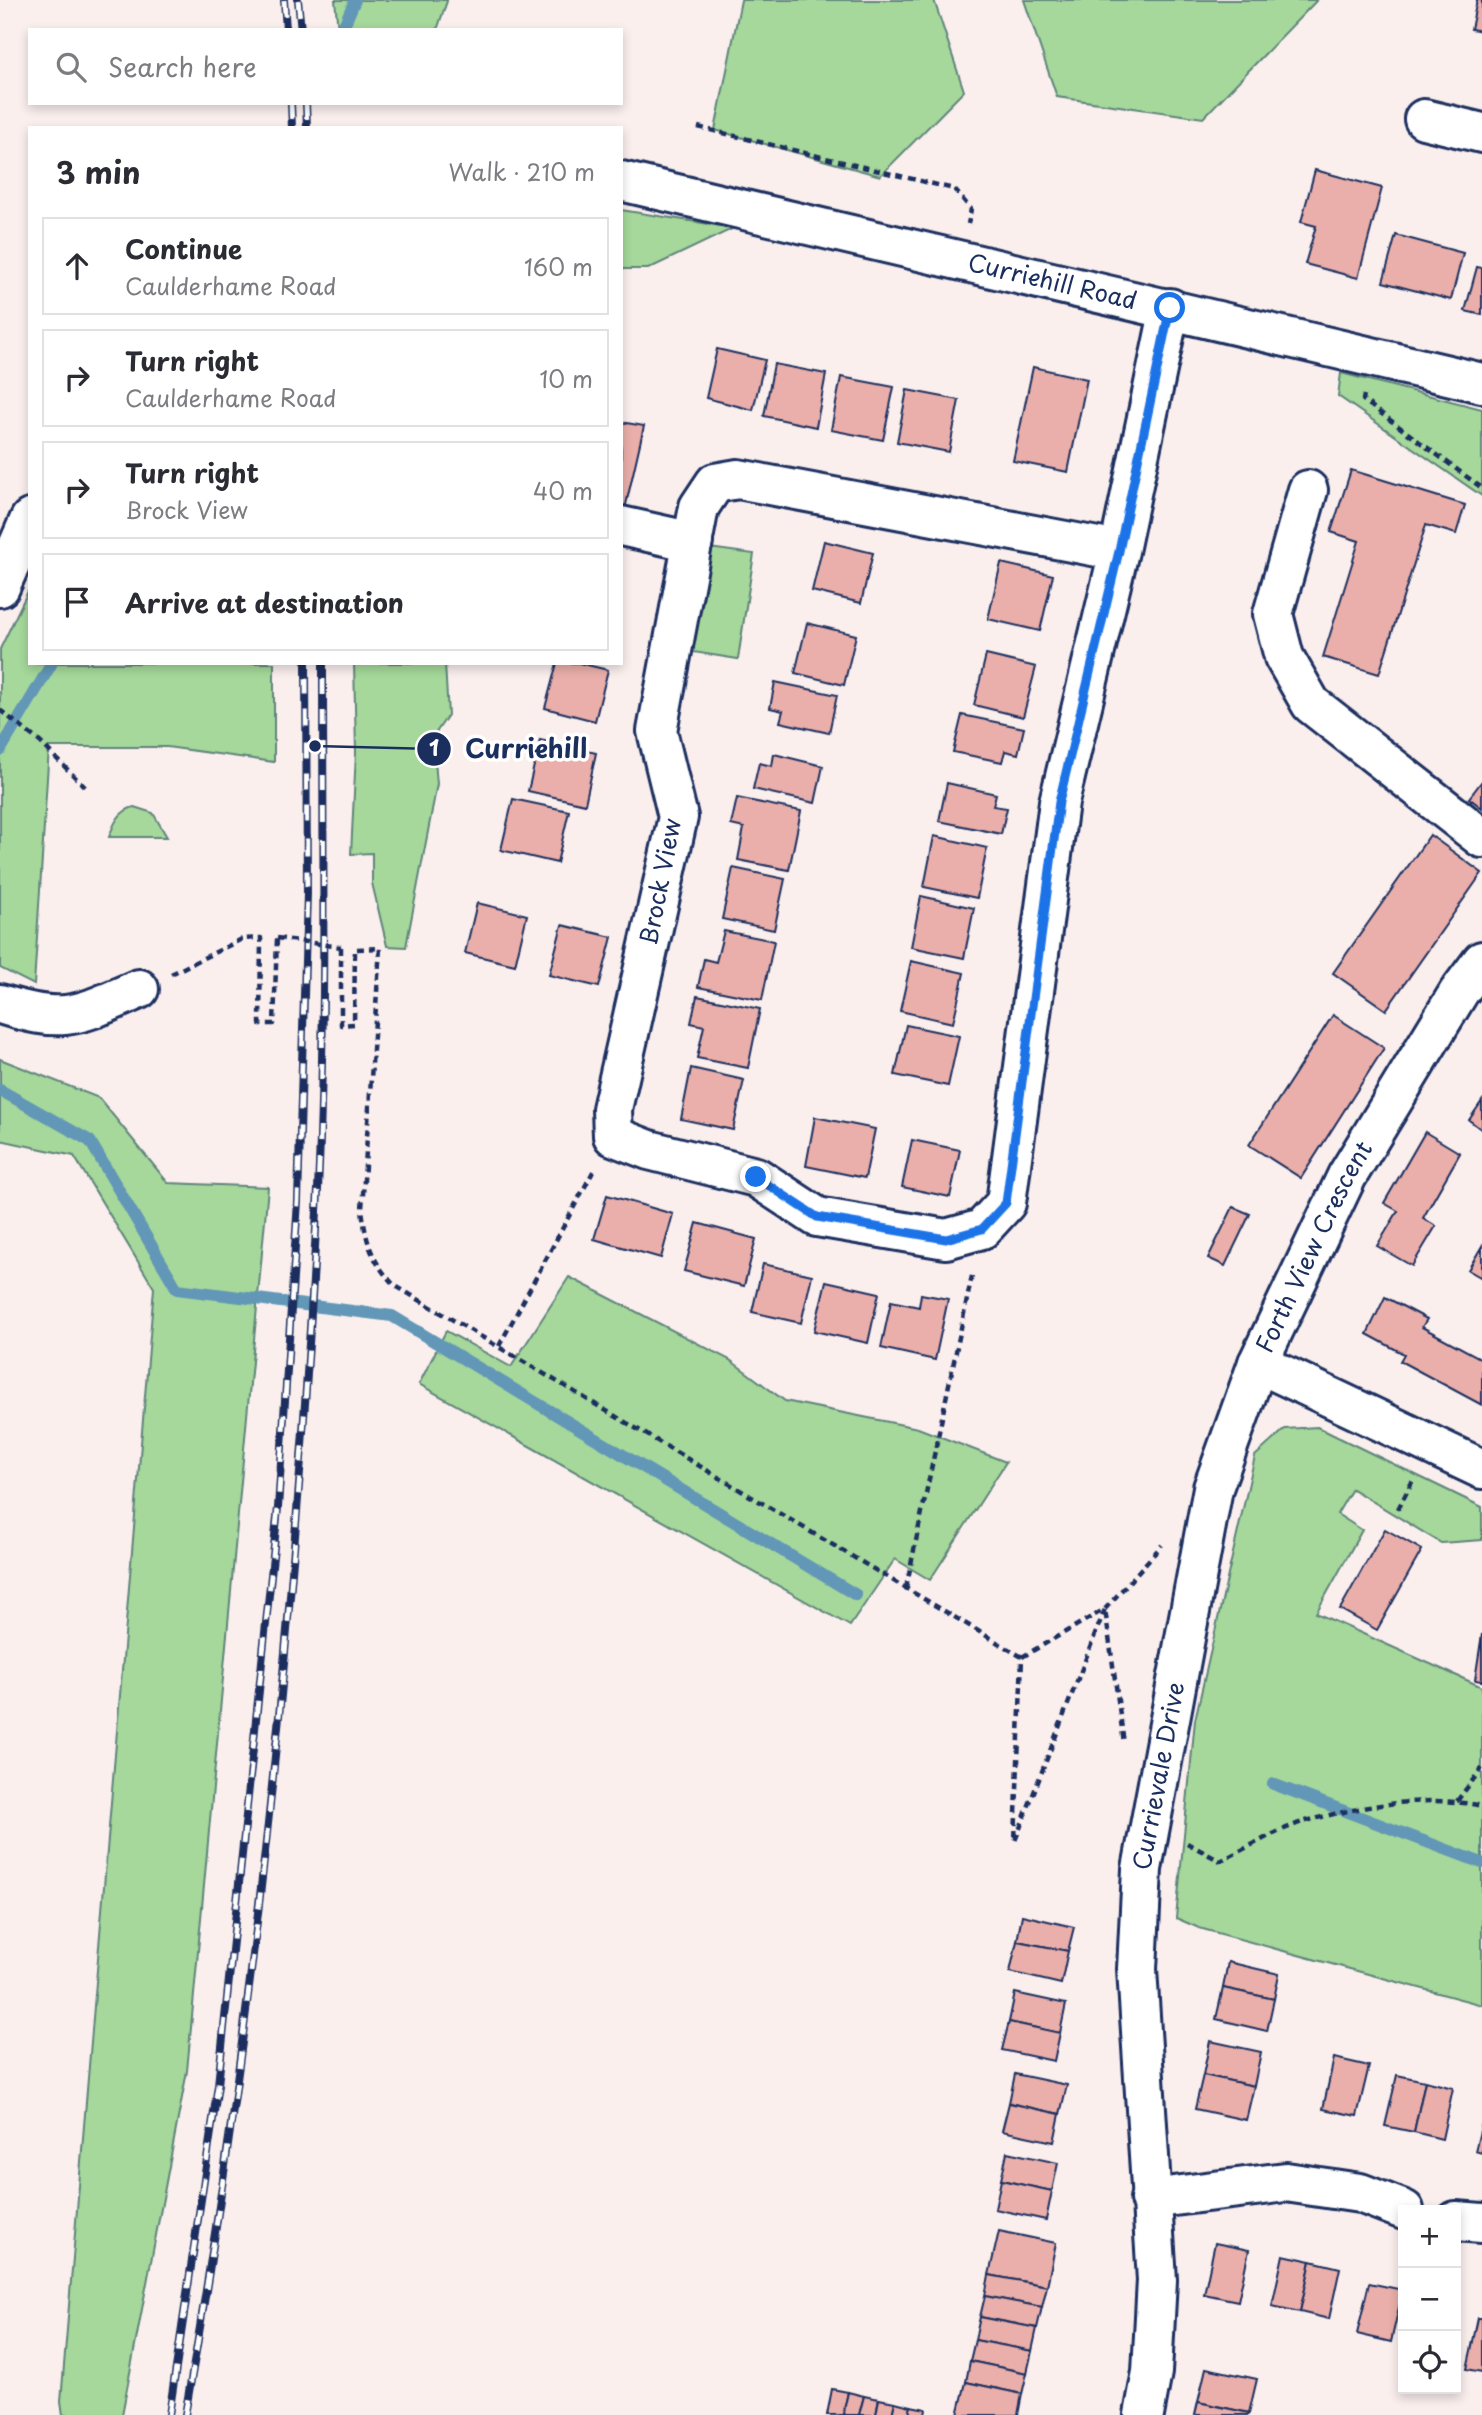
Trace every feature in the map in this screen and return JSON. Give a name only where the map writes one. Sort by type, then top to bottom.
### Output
[{"type":"street","points":[[1423,119],[1482,133]]},
{"type":"street","name":"Curriehill Road","points":[[623,181],[1482,383]]},
{"type":"street","points":[[613,1136],[649,1150],[756,1177],[817,1217],[964,1234],[1006,1203],[1059,802],[1119,551],[1170,308]]},
{"type":"street","name":"Brock View","points":[[613,1136],[612,1109],[678,817],[657,731],[699,507],[715,483],[738,479],[1119,551]]},
{"type":"street","points":[[1308,489],[1273,614],[1284,657],[1311,704],[1482,838]]},
{"type":"street","points":[[0,587],[28,524]]},
{"type":"street","points":[[623,526],[693,542]]},
{"type":"street","name":"Forth View Crescent","points":[[1482,961],[1471,1001],[1347,1176],[1258,1363],[1482,1469]]},
{"type":"street","points":[[0,1004],[32,1014],[74,1017],[139,989]]},
{"type":"street","name":"Currievale Drive","points":[[1144,2415],[1152,2372],[1157,2280],[1137,1969],[1142,1869],[1213,1488],[1258,1363]]},
{"type":"street","points":[[1150,2199],[1286,2182],[1360,2193],[1398,2208]]},
{"type":"street","points":[[1461,2221],[1482,2222]]},
{"type":"path","points":[[698,127],[954,189],[971,209],[962,260]]},
{"type":"path","points":[[1372,357],[1363,400],[1482,488]]},
{"type":"path","points":[[0,710],[40,742],[87,789]]},
{"type":"path","points":[[139,989],[242,939],[261,938],[260,1024],[274,1024],[277,938],[341,947],[341,1025],[354,1024],[355,949],[380,948],[362,1209],[366,1243],[381,1271],[394,1285],[1022,1657]]},
{"type":"path","points":[[499,1346],[613,1136]]},
{"type":"path","points":[[906,1588],[964,1234]]},
{"type":"path","points":[[1022,1657],[1105,1609],[1168,1538]]},
{"type":"path","points":[[1022,1657],[1015,1841],[1105,1609]]},
{"type":"path","points":[[1105,1609],[1124,1746]]},
{"type":"path","points":[[1457,1801],[1482,1768]]},
{"type":"path","points":[[1149,1824],[1220,1861],[1308,1820],[1381,1805],[1457,1801],[1482,1806]]},
{"type":"green space","points":[[335,0],[447,0],[438,28],[338,28]]},
{"type":"green space","points":[[741,0],[934,0],[964,91],[880,176],[715,130]]},
{"type":"green space","points":[[1024,0],[1317,0],[1203,118],[1057,97]]},
{"type":"green space","points":[[623,210],[734,228],[648,269],[623,269]]},
{"type":"green space","points":[[1341,373],[1482,409],[1482,496],[1338,396]]},
{"type":"green space","points":[[709,548],[754,554],[738,659],[693,652]]},
{"type":"green space","points":[[28,591],[28,665],[274,665],[274,762],[167,747],[49,747],[34,985],[0,968],[0,649]]},
{"type":"green space","points":[[354,665],[445,665],[448,715],[433,737],[437,784],[406,947],[387,946],[372,883],[372,853],[351,854],[356,752]]},
{"type":"green space","points":[[134,807],[153,813],[167,837],[109,837],[115,822]]},
{"type":"green space","points":[[0,1059],[99,1098],[168,1183],[268,1187],[187,2071],[122,2415],[63,2415],[61,2401],[154,1288],[74,1156],[0,1140]]},
{"type":"green space","points":[[569,1277],[730,1360],[785,1401],[918,1428],[1006,1462],[930,1580],[895,1559],[850,1626],[419,1384],[446,1331],[511,1367]]},
{"type":"green space","points":[[1317,1427],[1482,1507],[1482,1540],[1441,1543],[1352,1489],[1337,1514],[1362,1530],[1316,1613],[1482,1687],[1482,2005],[1199,1928],[1176,1918],[1195,1720],[1255,1456],[1285,1429]]},
{"type":"building","points":[[1477,0],[1482,0],[1482,31],[1471,29]]},
{"type":"building","points":[[1315,170],[1382,188],[1358,278],[1305,264],[1316,226],[1301,222]]},
{"type":"building","points":[[1396,235],[1463,253],[1451,300],[1383,282]]},
{"type":"building","points":[[1477,267],[1482,268],[1482,315],[1465,311]]},
{"type":"building","points":[[717,349],[765,360],[753,410],[706,398]]},
{"type":"building","points":[[774,364],[826,374],[816,427],[764,416]]},
{"type":"building","points":[[1033,367],[1087,379],[1068,472],[1013,461]]},
{"type":"building","points":[[841,377],[894,387],[883,440],[831,430]]},
{"type":"building","points":[[907,390],[959,400],[949,452],[897,442]]},
{"type":"building","points":[[623,422],[644,426],[623,508]]},
{"type":"building","points":[[1351,470],[1465,505],[1456,534],[1426,525],[1379,674],[1323,657],[1359,541],[1331,532]]},
{"type":"building","points":[[824,541],[873,553],[861,603],[812,591]]},
{"type":"building","points":[[1001,563],[1053,575],[1040,631],[988,619]]},
{"type":"building","points":[[807,623],[856,635],[844,685],[795,673]]},
{"type":"building","points":[[986,655],[1036,667],[1023,717],[974,705]]},
{"type":"building","points":[[556,665],[587,665],[608,670],[595,721],[545,708]]},
{"type":"building","points":[[775,682],[837,695],[829,733],[780,722],[783,711],[770,708]]},
{"type":"building","points":[[962,715],[1024,728],[1018,754],[1005,751],[1002,762],[953,752]]},
{"type":"building","points":[[540,740],[596,753],[585,804],[528,791]]},
{"type":"building","points":[[774,754],[823,766],[815,803],[753,789],[759,763],[772,766]]},
{"type":"building","points":[[1482,781],[1482,808],[1469,798]]},
{"type":"building","points":[[947,783],[996,794],[993,806],[1007,808],[1001,834],[939,821]]},
{"type":"building","points":[[737,798],[801,811],[789,870],[738,860],[744,828],[731,825]]},
{"type":"building","points":[[513,799],[569,811],[557,863],[501,850]]},
{"type":"building","points":[[1430,835],[1482,873],[1386,1010],[1333,973]]},
{"type":"building","points":[[934,836],[987,848],[977,898],[924,887]]},
{"type":"building","points":[[733,868],[785,879],[774,930],[722,919]]},
{"type":"building","points":[[921,896],[974,908],[964,958],[911,947]]},
{"type":"building","points":[[477,903],[527,915],[515,965],[465,953]]},
{"type":"building","points":[[562,925],[612,937],[599,987],[549,975]]},
{"type":"building","points":[[724,931],[774,941],[762,1000],[698,987],[704,959],[716,962]]},
{"type":"building","points":[[911,961],[964,973],[953,1023],[900,1011]]},
{"type":"building","points":[[697,996],[760,1009],[748,1068],[697,1058],[704,1026],[691,1023]]},
{"type":"building","points":[[1333,1015],[1384,1048],[1301,1178],[1249,1145]]},
{"type":"building","points":[[906,1025],[959,1036],[948,1086],[895,1075]]},
{"type":"building","points":[[691,1068],[744,1080],[733,1130],[681,1119]]},
{"type":"building","points":[[1482,1101],[1482,1130],[1469,1120]]},
{"type":"building","points":[[815,1117],[875,1129],[865,1178],[806,1166]]},
{"type":"building","points":[[1425,1132],[1460,1153],[1423,1218],[1436,1226],[1412,1266],[1377,1246],[1398,1211],[1384,1203]]},
{"type":"building","points":[[912,1140],[960,1150],[950,1197],[902,1187]]},
{"type":"building","points":[[607,1195],[673,1214],[661,1258],[594,1239]]},
{"type":"building","points":[[1233,1207],[1250,1214],[1225,1266],[1208,1258]]},
{"type":"building","points":[[697,1223],[756,1239],[744,1286],[684,1271]]},
{"type":"building","points":[[1482,1246],[1482,1278],[1468,1270]]},
{"type":"building","points":[[763,1264],[812,1275],[801,1323],[752,1312]]},
{"type":"building","points":[[826,1281],[879,1293],[868,1343],[814,1331]]},
{"type":"building","points":[[921,1294],[948,1299],[935,1360],[881,1348],[891,1301],[919,1307]]},
{"type":"building","points":[[1385,1297],[1427,1319],[1422,1327],[1482,1359],[1482,1405],[1400,1361],[1404,1354],[1367,1334]]},
{"type":"building","points":[[1385,1529],[1422,1550],[1377,1630],[1340,1609]]},
{"type":"building","points":[[1482,1634],[1482,1681],[1475,1680]]},
{"type":"building","points":[[1022,1915],[1074,1927],[1068,1951],[1017,1941]]},
{"type":"building","points":[[1017,1941],[1068,1951],[1061,1984],[1010,1972]]},
{"type":"building","points":[[1228,1962],[1279,1974],[1274,1999],[1223,1988]]},
{"type":"building","points":[[1223,1988],[1274,1999],[1267,2031],[1216,2019]]},
{"type":"building","points":[[1015,1993],[1066,2004],[1060,2033],[1009,2022]]},
{"type":"building","points":[[1009,2022],[1060,2033],[1054,2061],[1002,2050]]},
{"type":"building","points":[[1210,2041],[1261,2052],[1254,2086],[1203,2075]]},
{"type":"building","points":[[1334,2058],[1369,2066],[1357,2116],[1323,2109]]},
{"type":"building","points":[[1015,2074],[1067,2085],[1060,2114],[1009,2103]]},
{"type":"building","points":[[1203,2075],[1254,2086],[1246,2120],[1195,2109]]},
{"type":"building","points":[[1397,2075],[1425,2081],[1414,2132],[1385,2126]]},
{"type":"building","points":[[1425,2081],[1453,2088],[1442,2139],[1414,2132]]},
{"type":"building","points":[[1009,2103],[1060,2114],[1054,2142],[1002,2131]]},
{"type":"building","points":[[1482,2123],[1482,2153],[1475,2151]]},
{"type":"building","points":[[1007,2152],[1058,2163],[1052,2191],[1001,2180]]},
{"type":"building","points":[[1001,2180],[1052,2191],[1046,2220],[995,2209]]},
{"type":"building","points":[[999,2231],[1056,2243],[1047,2286],[989,2275]]},
{"type":"building","points":[[1215,2243],[1249,2250],[1238,2301],[1204,2294]]},
{"type":"building","points":[[1283,2255],[1311,2261],[1300,2312],[1272,2306]]},
{"type":"building","points":[[1311,2261],[1340,2268],[1329,2319],[1300,2312]]},
{"type":"building","points":[[989,2275],[1047,2286],[1042,2307],[985,2296]]},
{"type":"building","points":[[1369,2283],[1398,2289],[1398,2312],[1391,2342],[1357,2334]]},
{"type":"building","points":[[985,2296],[1042,2307],[1037,2328],[980,2317]]},
{"type":"building","points":[[980,2317],[1037,2328],[1032,2351],[975,2340]]},
{"type":"building","points":[[1478,2318],[1482,2318],[1482,2372],[1467,2369]]},
{"type":"building","points":[[975,2340],[1032,2351],[1027,2373],[970,2361]]},
{"type":"building","points":[[970,2361],[1027,2373],[1022,2394],[966,2382]]},
{"type":"building","points":[[1206,2368],[1257,2379],[1249,2413],[1198,2402]]},
{"type":"building","points":[[966,2382],[1022,2394],[1018,2415],[958,2415]]},
{"type":"building","points":[[832,2389],[848,2392],[843,2415],[827,2415]]},
{"type":"building","points":[[848,2392],[864,2396],[859,2415],[843,2415]]},
{"type":"building","points":[[864,2396],[879,2399],[876,2415],[859,2415]]},
{"type":"building","points":[[879,2399],[895,2402],[892,2415],[876,2415]]},
{"type":"building","points":[[895,2402],[911,2406],[909,2415],[892,2415]]},
{"type":"building","points":[[1198,2402],[1249,2413],[1195,2415]]},
{"type":"building","points":[[911,2406],[926,2409],[925,2415],[909,2415]]},
{"type":"waterway","points":[[343,28],[355,0]]},
{"type":"waterway","points":[[0,751],[51,665]]},
{"type":"waterway","points":[[0,1090],[90,1141],[177,1289],[392,1316],[856,1595]]},
{"type":"waterway","points":[[1273,1784],[1482,1863]]},
{"type":"railway","points":[[284,0],[286,28]]},
{"type":"railway","points":[[298,0],[301,28]]},
{"type":"railway","points":[[291,105],[292,126]]},
{"type":"railway","points":[[306,105],[307,126]]},
{"type":"railway","points":[[169,2415],[218,2085],[278,1508],[298,1201],[307,893],[306,665]]},
{"type":"railway","points":[[185,2415],[210,2266],[252,1966],[297,1513],[320,1143],[323,665]]},
{"type":"place","name":"Curriehill","points":[[315,746]]},
{"type":"route","points":[[756,1177],[817,1217],[946,1239],[982,1229],[1006,1203],[1059,802],[1119,551],[1170,308]]}]
